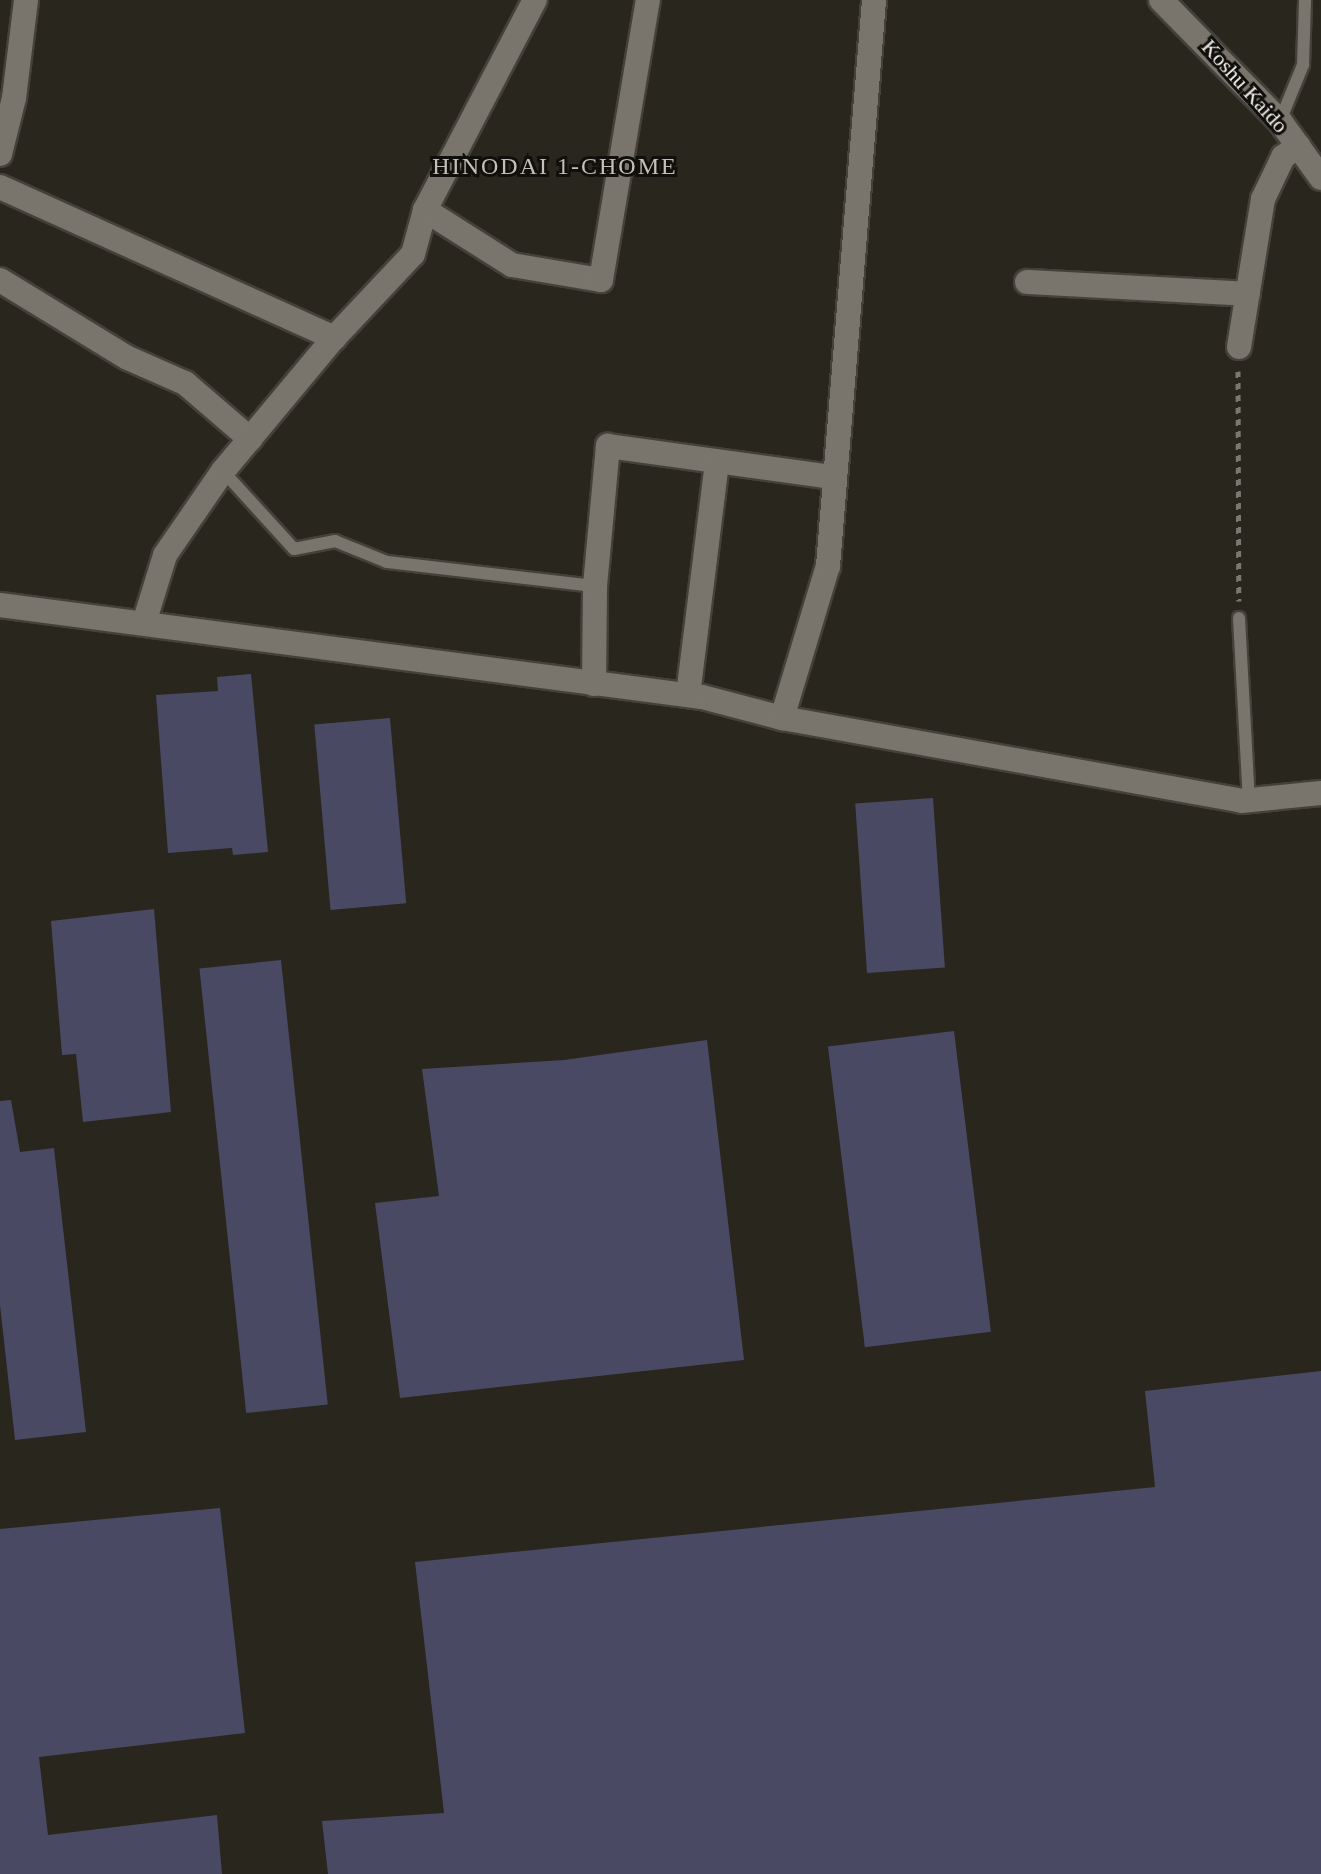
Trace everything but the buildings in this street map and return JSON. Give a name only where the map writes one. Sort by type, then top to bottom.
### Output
[{"type":"street","points":[[0,154],[14,98],[26,0]]},
{"type":"street","points":[[144,623],[165,555],[223,471],[334,338],[413,254],[425,210],[535,0]]},
{"type":"street","points":[[782,718],[828,566],[832,477],[874,0]]},
{"type":"street","name":"Koshu Kaido","points":[[1161,0],[1280,121],[1321,178]]},
{"type":"street","points":[[425,210],[512,265],[601,280],[641,1]]},
{"type":"street","points":[[1239,347],[1263,199],[1283,157],[1298,146]]},
{"type":"street","points":[[0,187],[334,338]]},
{"type":"street","points":[[0,280],[128,358],[185,383],[250,439]]},
{"type":"street","points":[[1027,282],[1248,294]]},
{"type":"street","points":[[594,684],[595,586],[608,446],[832,477]]},
{"type":"street","points":[[688,695],[717,462]]},
{"type":"street","points":[[0,605],[688,695],[782,718],[1249,800],[1321,793]]},
{"type":"lane","points":[[1280,121],[1303,65],[1305,0]]},
{"type":"lane","points":[[223,471],[294,549],[335,541],[387,562],[595,586]]},
{"type":"lane","points":[[1239,618],[1249,800]]},
{"type":"path","points":[[1239,347],[1239,618]]},
{"type":"district","name":"HINODAI 1-CHOME","points":[[555,167]]}]
